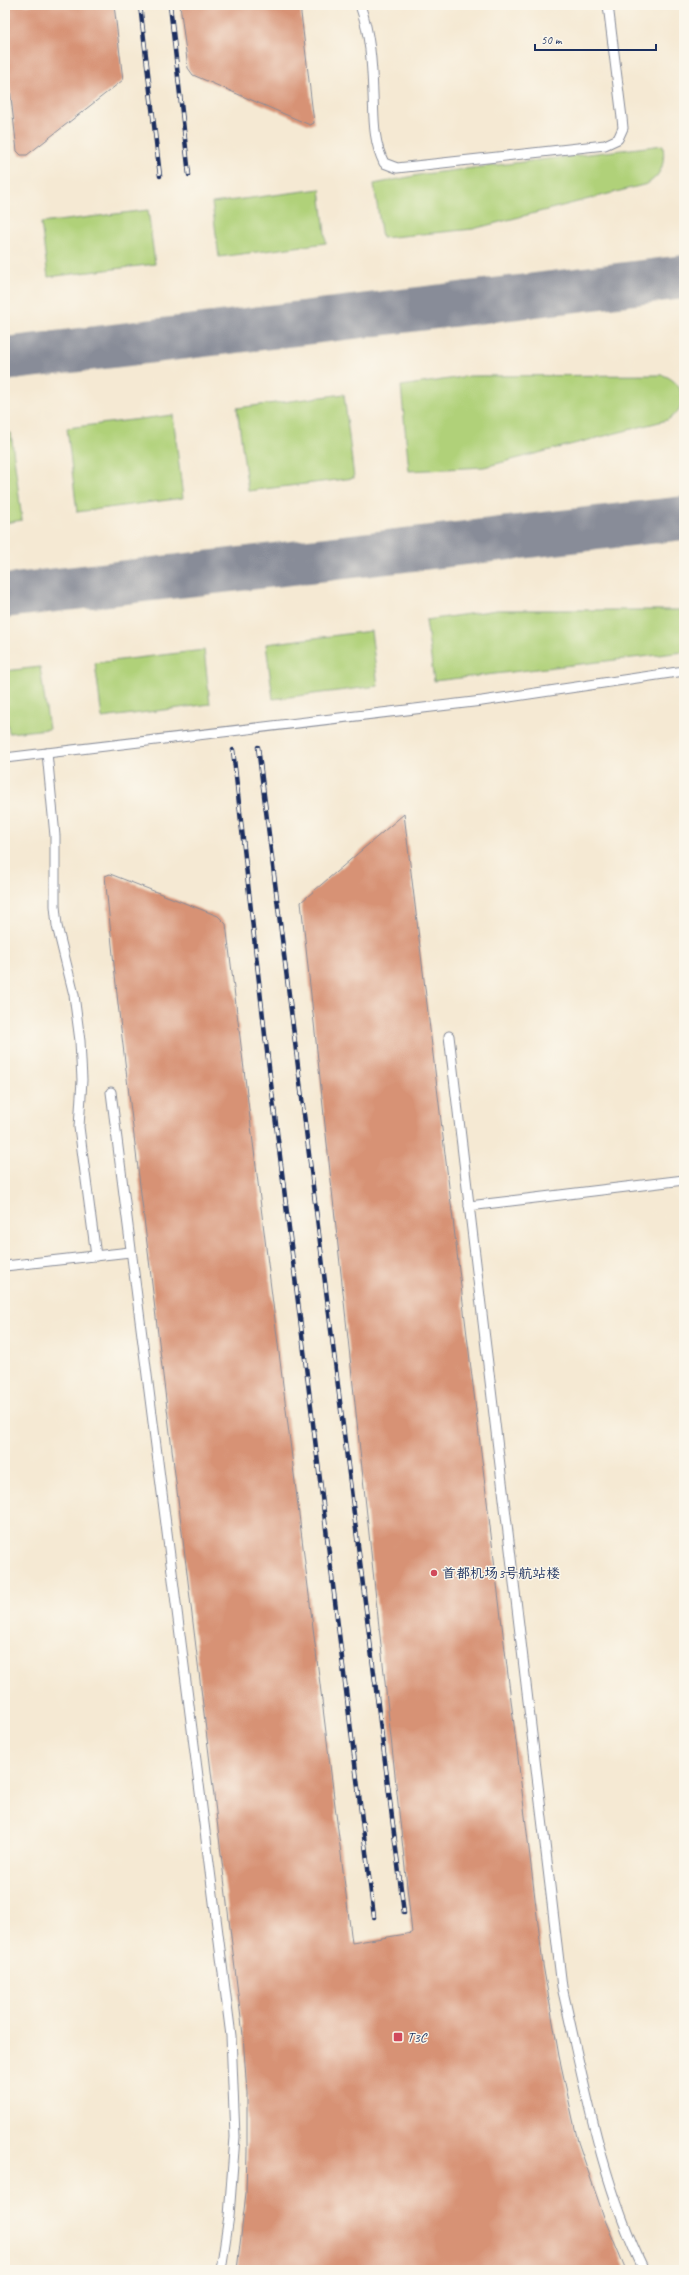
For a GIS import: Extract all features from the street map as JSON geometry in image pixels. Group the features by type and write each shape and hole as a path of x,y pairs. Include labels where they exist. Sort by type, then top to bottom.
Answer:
{"lane":[{"path":"360,5 370,40 373,113 377,149 384,163 397,168 605,145 618,139 623,128 608,5"},
{"path":"5,758 482,701 684,671"},
{"path":"47,753 55,836 56,919 74,995 80,1041 82,1080 79,1127 96,1256"},
{"path":"449,1036 562,1987 593,2122 628,2238 644,2270"},
{"path":"111,1092 130,1252 231,2036 235,2137 229,2216 221,2270"},
{"path":"469,1206 684,1180"},
{"path":"5,1266 130,1252"}],"green space":[{"path":"663,145 664,157 660,172 647,184 473,229 382,238 374,184 424,174"},
{"path":"320,189 326,243 219,257 212,203"},
{"path":"148,210 155,264 48,277 41,223"},
{"path":"663,375 671,379 676,384 682,396 679,409 667,420 484,467 409,471 401,386 470,376"},
{"path":"344,394 354,478 248,491 237,408"},
{"path":"173,415 183,498 77,512 67,428"},
{"path":"5,433 11,433 22,520 5,523"},
{"path":"497,610 684,610 684,652 434,681 426,620"},
{"path":"371,631 378,686 273,699 266,644"},
{"path":"204,650 210,704 102,718 95,663"},
{"path":"40,667 49,729 9,733 5,711 5,671"}],"building":[{"path":"5,5 114,5 123,80 27,155 21,155 17,151 5,44"},
{"path":"180,5 300,5 314,123 310,125 193,75 188,68"},
{"name":"首都机场3号航站楼","path":"404,814 543,1965 559,2056 578,2142 605,2220 626,2270 237,2270 246,2193 247,2093 243,2035 118,1004 105,876 110,874 218,916 226,924 352,1943 412,1933 301,902"}],"taxiway":[{"path":"5,359 684,277"},
{"path":"5,596 684,518"}],"railway":[{"path":"140,5 160,176"},
{"path":"170,5 189,175"},
{"path":"258,747 404,1913"},
{"path":"233,750 265,1035 374,1917"}],"place":[{"name":"首都机场3号航站楼","path":"434,1573"},
{"name":"T3C","path":"398,2037"}]}
